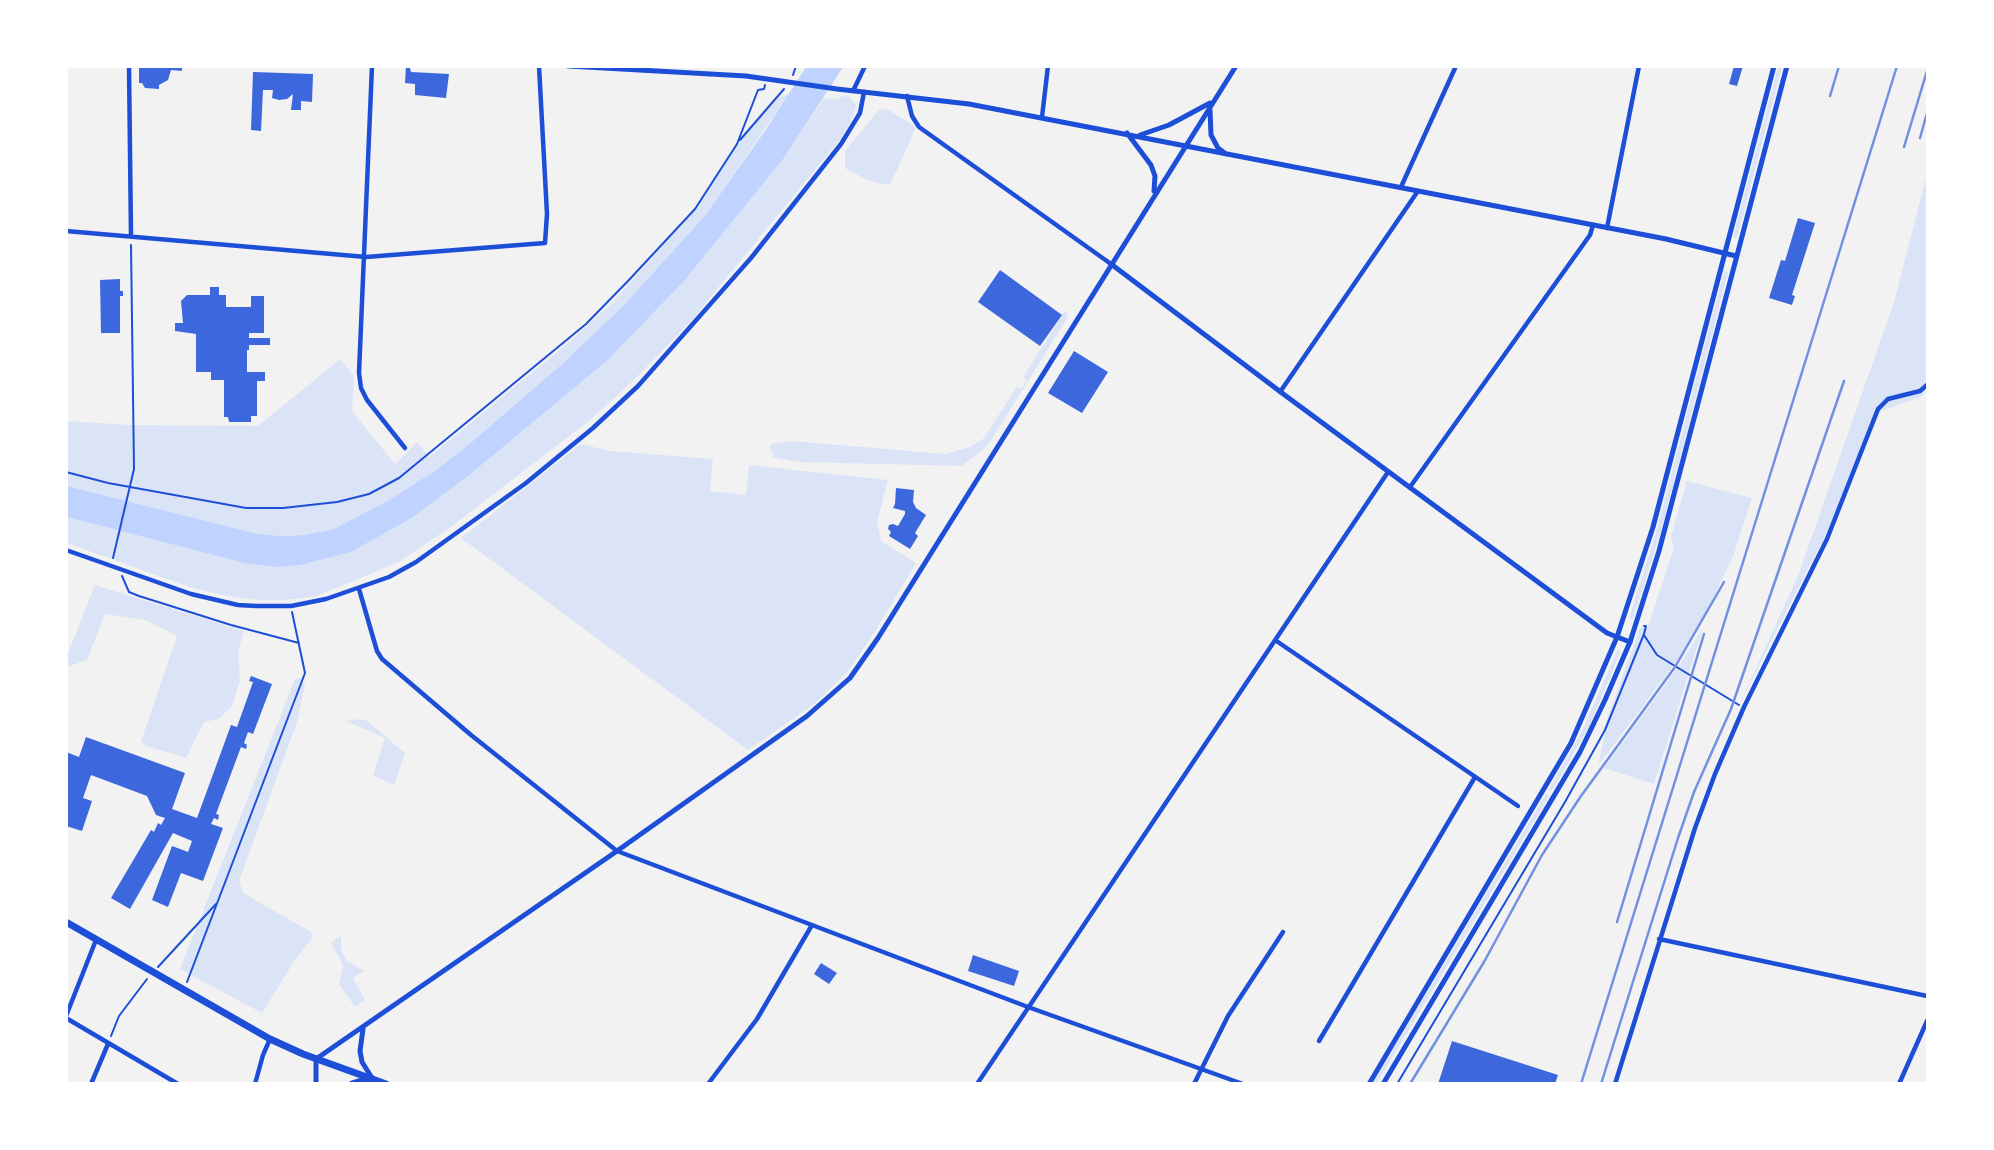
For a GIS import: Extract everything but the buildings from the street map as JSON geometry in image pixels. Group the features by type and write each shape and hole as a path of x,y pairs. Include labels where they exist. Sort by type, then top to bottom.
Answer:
{"highway":[{"path":"66,922 270,1039 316,1059 386,1083"},
{"path":"352,1083 372,1078"}],"main road":[{"path":"568,66 746,75 1042,117 1593,225 1736,256"},
{"path":"746,75 748,66"},
{"path":"316,1083 316,1059 617,852 807,716 850,678 878,638 1236,66"},
{"path":"1369,1083 1571,743 1617,637 1653,527 1773,66"},
{"path":"1383,1083 1580,752 1602,709 1630,642 1660,551 1787,66"},
{"path":"1138,136 1170,125 1215,99"},
{"path":"1211,106 1211,135 1218,148 1228,155"},
{"path":"1127,134 1151,165 1156,184 1153,197"},
{"path":"1111,264 1607,633 1630,642"},
{"path":"364,1027 359,1051 366,1071 372,1078"}],"street":[{"path":"129,66 131,236"},
{"path":"372,66 359,373 361,388 376,413 405,448"},
{"path":"66,231 366,257 545,243 547,214 539,66"},
{"path":"853,91 865,66"},
{"path":"1042,117 1048,66"},
{"path":"1401,187 1456,66"},
{"path":"1607,228 1639,66"},
{"path":"66,550 191,594 239,605 291,606 326,599 389,577 416,562 526,483 593,428 638,386 715,301 841,144 860,113 864,92"},
{"path":"907,96 912,116 919,127 1111,264"},
{"path":"1280,392 1418,191"},
{"path":"1410,487 1590,235 1593,225"},
{"path":"1615,1083 1714,774 1827,539 1878,409 1888,399 1920,391 1927,385"},
{"path":"976,1083 1388,472"},
{"path":"359,589 377,651 382,659 471,735 617,852 1028,1007 1243,1083"},
{"path":"1275,640 1518,806"},
{"path":"1319,1041 1475,777"},
{"path":"709,1083 757,1018 812,925"},
{"path":"1194,1083 1228,1016 1283,932"},
{"path":"96,939 66,1017 177,1083"},
{"path":"1659,939 1927,996"},
{"path":"66,996 73,999"},
{"path":"1899,1083 1927,1021"},
{"path":"256,1083 270,1039"},
{"path":"91,1083 108,1044"}],"path":[{"path":"737,144 758,90 764,89 767,79"},
{"path":"66,472 108,483 246,509 337,502 369,494 400,478 586,324 695,209 737,144 778,98"},
{"path":"115,553 134,469 131,236"},
{"path":"130,592 232,625 299,643"},
{"path":"184,989 305,673 291,606"},
{"path":"1397,1083 1605,730 1646,626"},
{"path":"1644,634 1657,655 1744,707"},
{"path":"108,1044 120,1016 153,972 216,904"}],"shaded area":[{"path":"1778,67 1782,67 1737,238 1733,237"},
{"path":"789,94 703,218 622,307 562,364 473,441 438,469 389,500 334,529 282,536 258,534 67,486 67,421 130,425 258,426 340,359 354,376 352,411 395,464 417,442 429,457 569,342 612,303 695,209 737,144 778,98"},
{"path":"842,96 850,97 856,105 842,137 690,322 635,379 589,421 452,526 399,562 317,596 257,600 189,587 67,543 67,517 244,563 277,567 351,552 410,519 467,477 608,360 684,281 784,158 824,98 837,99"},
{"path":"887,109 916,127 892,181 890,184 881,184 845,168 845,151 879,110"},
{"path":"1927,173 1927,389 1921,397 1881,411 1824,538 1740,703 1798,576 1895,299"},
{"path":"1724,271 1728,272 1662,528 1633,619 1629,618 1657,529"},
{"path":"1065,311 1068,317 988,445 962,466 798,462 772,457 774,454 769,448 772,444 791,441 945,454 970,447 983,439 1017,387 1021,389 1027,380 1023,377"},
{"path":"581,444 610,451 713,459 710,491 746,495 749,465 888,480 877,522 881,541 916,563 847,673 813,705 748,750 461,538"},
{"path":"1687,481 1752,498 1733,557 1702,621 1675,663 1598,766 1605,734 1603,731 1640,628 1648,627 1674,547 1671,537"},
{"path":"95,585 244,631 238,652 240,681 232,706 219,719 204,722 186,758 144,745 141,741 177,636 145,620 105,614 87,660 67,667 67,656"},
{"path":"1703,628 1654,784 1604,768 1676,670"},
{"path":"1618,649 1620,653 1590,725 1552,791 1549,789 1583,729"},
{"path":"301,678 305,685 297,722 239,881 243,893 311,932 313,937 295,960 262,1013 180,969 295,679"},
{"path":"345,721 367,721 405,753 394,785 373,775 385,738"},
{"path":"1546,794 1549,796 1377,1083 1373,1083"},
{"path":"341,935 341,950 346,960 364,971 353,978 365,1000 355,1007 339,984 343,965 331,943"}],"water":[{"path":"806,67 843,67 784,158 684,281 608,360 467,477 410,519 351,552 300,565 277,567 244,563 67,517 67,486 258,534 282,536 334,529 389,500 438,469 473,441 562,364 622,307 703,218 767,128"}],"railway":[{"path":"1830,96 1839,66"},
{"path":"1581,1084 1897,66"},
{"path":"1904,147 1927,71"},
{"path":"1920,138 1927,113"},
{"path":"1601,1084 1678,838 1694,792 1731,709 1844,381"},
{"path":"1410,1084 1484,962 1542,855 1581,796 1675,667 1724,582"},
{"path":"1617,922 1704,634"}]}
